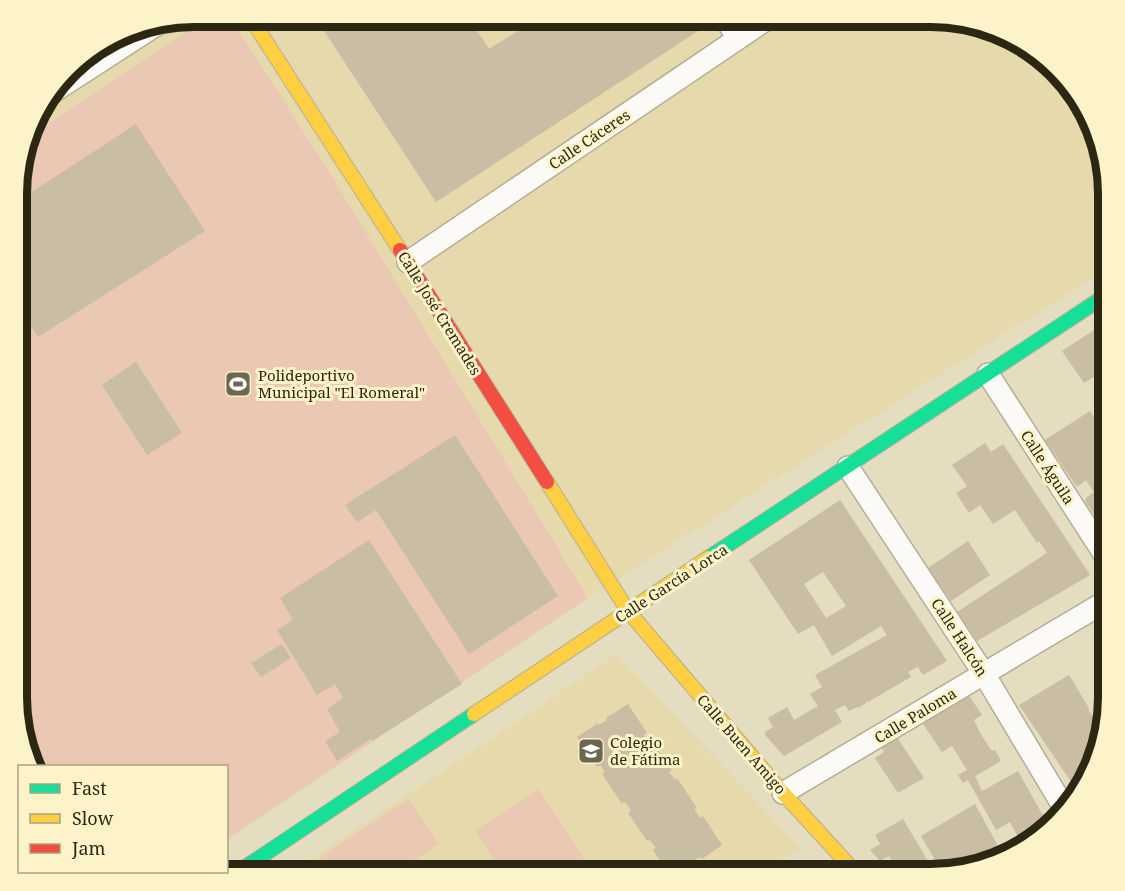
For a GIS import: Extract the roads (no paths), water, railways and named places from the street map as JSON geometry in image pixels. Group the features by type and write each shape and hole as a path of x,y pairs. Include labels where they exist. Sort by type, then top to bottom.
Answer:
{"street":[{"name":"Calle José Cremades","path":"257,27 628,611"},
{"path":"731,27 738,38"},
{"name":"Calle Cáceres","path":"408,262 755,27"},
{"path":"75,77 136,38"},
{"name":"Calle García Lorca","path":"250,864 1098,301"},
{"name":"Calle Águila","path":"988,374 1098,544"},
{"name":"Calle Halcón","path":"848,467 984,674 1060,802"},
{"name":"Calle Paloma","path":"783,793 1098,606"},
{"name":"Calle Buen Amigo","path":"628,611 783,793 848,864"}],"place":[{"name":"Polideportivo Municipal \"El Romeral\"","path":"238,384"},
{"name":"Colegio de Fátima","path":"591,751"}]}
